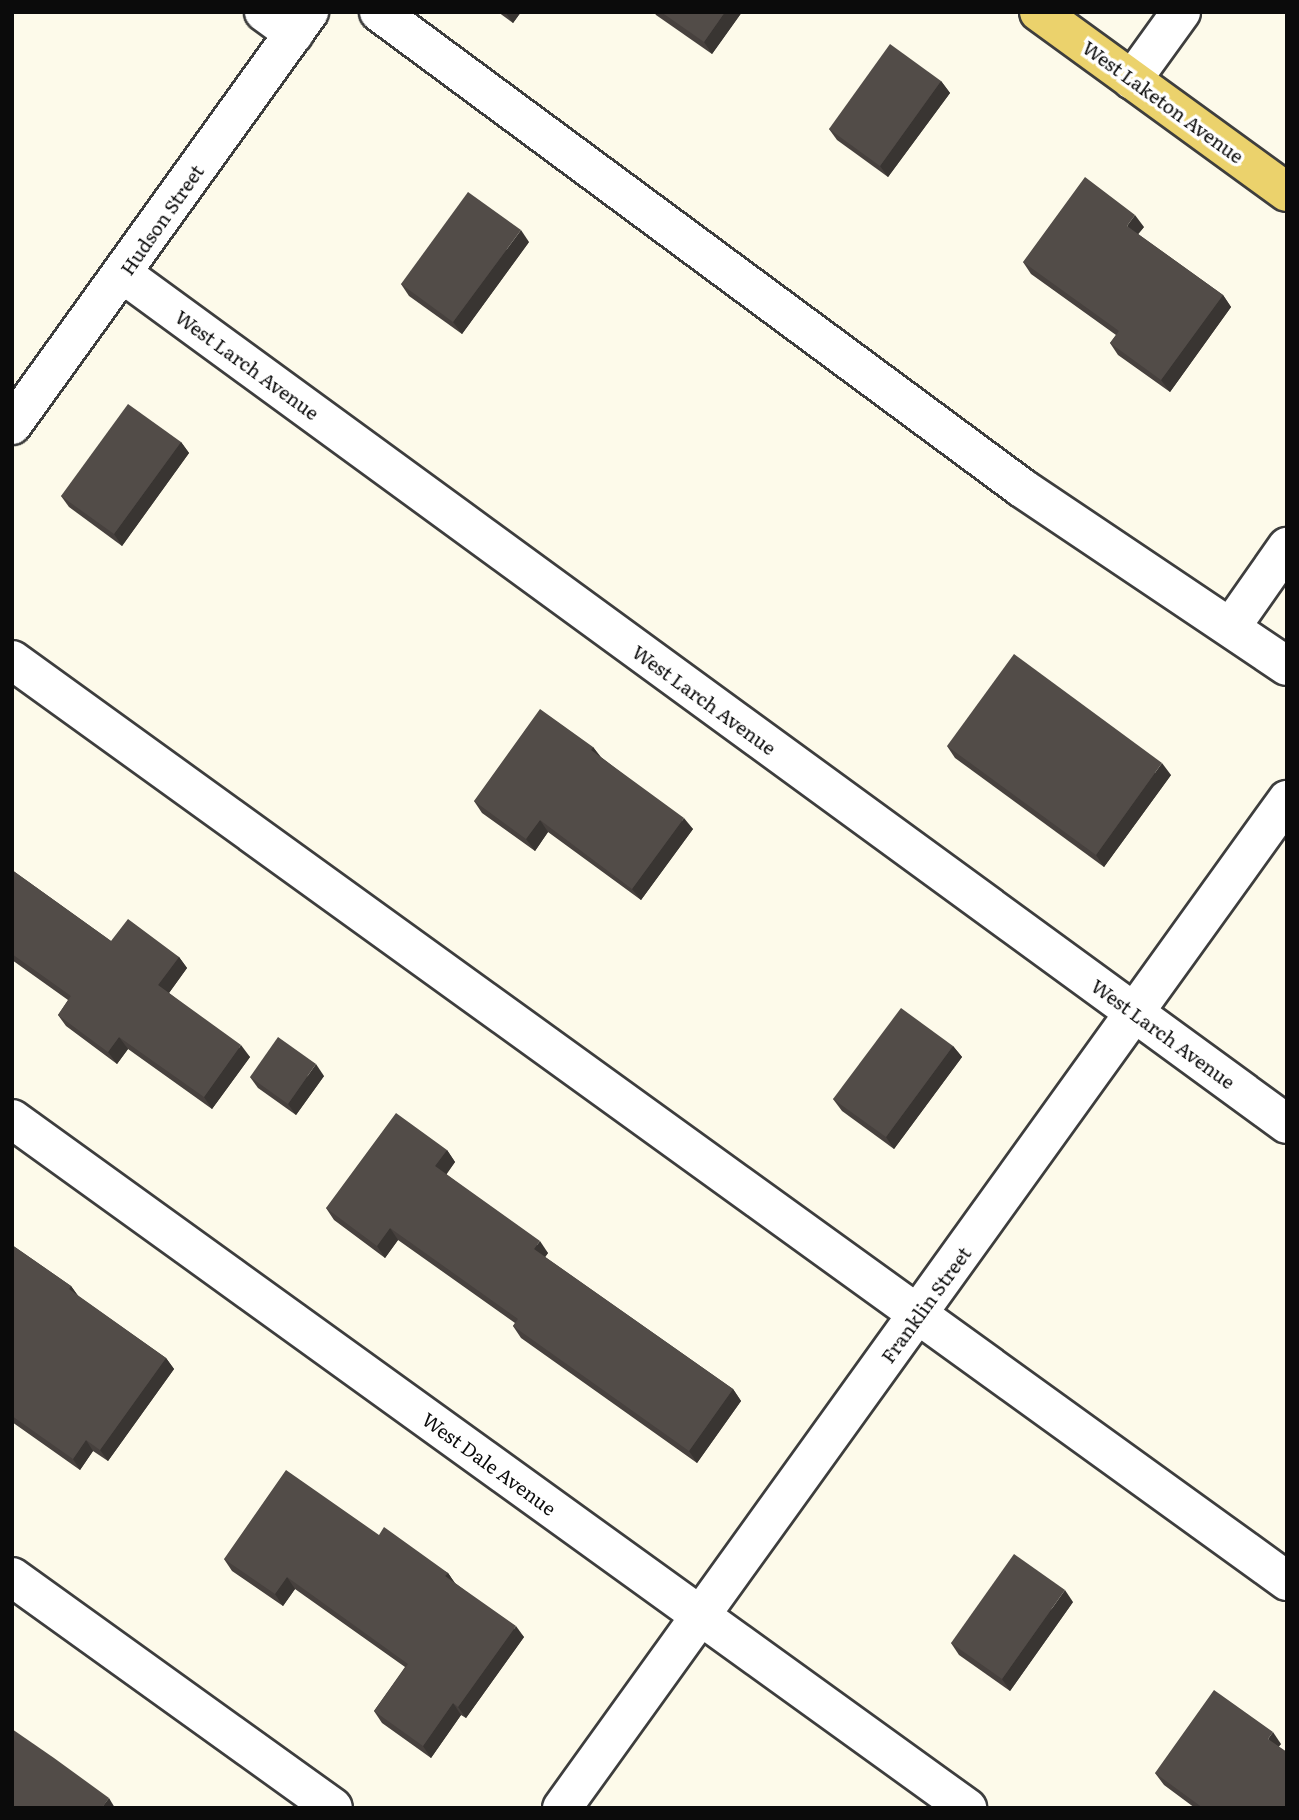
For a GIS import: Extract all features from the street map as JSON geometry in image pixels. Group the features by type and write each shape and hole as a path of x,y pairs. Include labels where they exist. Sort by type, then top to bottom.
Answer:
{"main road":[{"name":"West Laketon Avenue","path":"1039,12 1287,192"}],"street":[{"path":"379,12 1021,488 1287,666"},
{"path":"1132,80 1181,12"},
{"name":"Hudson Street","path":"12,425 123,274 289,19"},
{"name":"West Larch Avenue","path":"123,274 1287,1124"},
{"path":"1231,627 1287,547"},
{"path":"12,660 1287,1581"},
{"name":"Franklin Street","path":"562,1808 1287,800"},
{"name":"West Dale Avenue","path":"12,1119 967,1808"},
{"path":"12,1577 333,1808"}],"building":[{"path":"661,12 725,12 704,42"},
{"path":"890,44 941,81 880,166 829,129"},
{"path":"1085,177 1135,215 1127,226 1223,295 1161,380 1110,343 1119,331 1023,262"},
{"path":"468,192 521,230 453,322 401,284"},
{"path":"128,404 181,442 114,534 61,496"},
{"path":"1014,654 1162,763 1096,855 947,746"},
{"path":"540,709 684,818 632,889 540,820 526,839 474,801"},
{"path":"12,870 111,941 128,919 179,957 158,985 241,1045 204,1097 119,1037 108,1052 58,1015 71,996 12,954"},
{"path":"901,1008 953,1046 886,1137 833,1099"},
{"path":"278,1037 316,1064 288,1104 250,1077"},
{"path":"396,1113 447,1150 435,1166 540,1241 534,1249 733,1389 689,1451 513,1326 518,1319 390,1228 377,1246 326,1208"},
{"path":"12,1245 166,1358 100,1450 86,1440 73,1459 12,1416"},
{"path":"286,1470 379,1535 384,1527 448,1573 445,1576 516,1626 458,1707 453,1703 423,1746 374,1711 408,1664 287,1577 275,1594 224,1559"},
{"path":"1014,1554 1065,1590 1002,1679 951,1643"},
{"path":"1214,1690 1273,1732 1268,1739 1287,1752 1287,1808 1203,1808 1155,1773"},
{"path":"12,1729 109,1798 102,1808 12,1808"}]}
